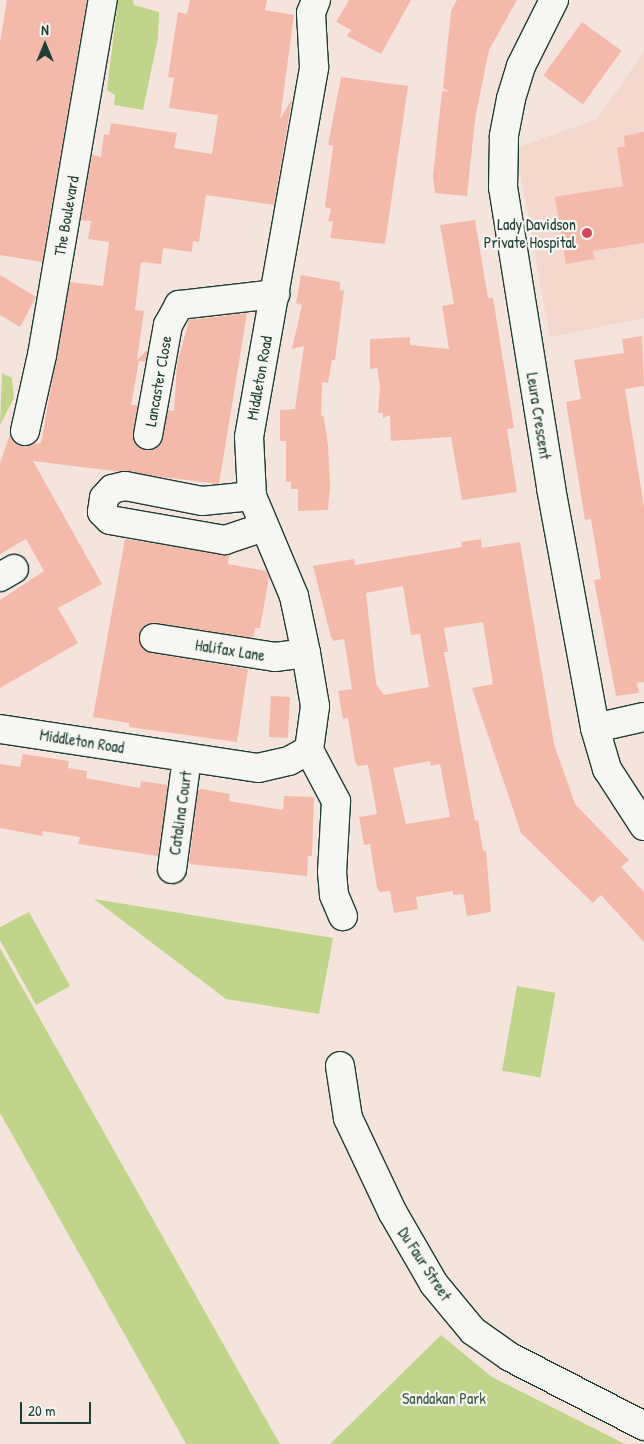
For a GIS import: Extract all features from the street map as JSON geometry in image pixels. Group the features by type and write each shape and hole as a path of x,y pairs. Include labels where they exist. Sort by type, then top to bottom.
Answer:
{"street":[{"name":"The Boulevard","path":"24,431 42,354 104,0"},
{"name":"Middleton Road","path":"0,729 258,768 289,762 309,750 315,706 306,653 294,596 277,547 264,528 252,496 249,437 314,67 311,13 316,0"},
{"name":"Leura Crescent","path":"554,0 521,66 511,99 504,136 503,187 551,488 595,728 607,769 644,826"},
{"name":"Lancaster Close","path":"148,435 168,325 180,305 275,294"},
{"path":"252,496 202,501 125,486 112,489 104,498 102,512 110,520 225,540 264,528"},
{"name":"Halifax Lane","path":"154,638 275,657 306,653"},
{"path":"595,728 644,717"},
{"path":"309,750 336,800 332,872 334,895 343,916"},
{"name":"Catalina Court","path":"172,869 187,758"},
{"name":"Du Faur Street","path":"340,1066 348,1118 393,1213 434,1284 473,1331 510,1357 644,1426"}],"shaded area":[{"name":"Lady Davidson Private Hospital","path":"644,52 644,318 550,337 516,148 597,119"}],"green space":[{"path":"118,0 133,0 134,5 159,12 158,38 143,110 114,105 115,95 107,90"},
{"path":"2,373 12,378 14,398 0,425"},
{"path":"94,899 333,938 319,1014 226,999"},
{"path":"29,912 70,986 36,1005 0,940 0,927"},
{"path":"0,948 280,1444 186,1444 0,1113"},
{"path":"517,986 555,993 540,1077 502,1071"},
{"name":"Sandakan Park","path":"441,1335 492,1377 625,1444 330,1444"}],"building":[{"path":"7,0 87,0 42,262 0,255 0,43"},
{"path":"190,0 267,0 265,10 294,15 280,119 292,99 274,205 206,195 199,242 193,241 192,252 163,248 161,264 141,262 135,310 144,311 137,360 148,349 145,362 139,361 131,405 138,405 133,433 138,447 146,450 160,445 168,410 174,411 177,364 189,320 247,313 219,484 33,461 102,584 58,608 78,643 0,688 0,600 44,571 26,539 0,554 0,463 10,434 21,446 41,443 70,282 103,286 109,242 88,239 91,221 81,220 92,155 101,157 104,134 109,135 111,123 177,133 174,148 212,154 218,115 169,108 174,78 168,77 178,12 187,14"},
{"path":"349,0 411,0 381,54 347,36 351,30 336,22"},
{"path":"457,0 517,0 489,50 475,119 467,196 435,193 433,176 442,91 450,92 443,88 451,11"},
{"path":"582,22 622,51 583,104 543,75"},
{"path":"341,77 408,86 385,244 330,238 333,222 328,221 331,209 325,207 333,146 328,145"},
{"path":"644,132 644,243 593,251 595,259 566,264 555,197 623,186 617,148 625,146 624,136"},
{"path":"475,220 488,298 493,298 514,428 507,429 517,492 462,500 451,437 391,441 390,415 383,418 383,413 378,413 380,387 377,368 370,369 370,339 410,337 410,345 449,349 442,306 454,304 440,225"},
{"path":"0,275 36,297 20,327 0,315"},
{"path":"301,275 340,282 340,291 344,290 335,360 332,360 328,383 322,382 321,415 324,417 328,446 330,486 328,510 298,511 298,489 291,489 291,482 286,482 286,441 280,441 280,410 295,409 304,346 292,349 302,305 296,303"},
{"path":"642,336 644,386 625,389 644,507 644,682 637,683 639,693 616,696 594,580 601,579 591,519 585,520 566,402 581,399 574,360 624,353 622,339"},
{"path":"125,539 229,555 228,564 266,571 269,577 260,628 255,628 253,638 156,623 148,624 139,635 140,644 151,653 248,669 237,742 129,727 129,723 93,717"},
{"path":"481,539 482,548 520,542 554,744 575,804 629,860 621,867 644,892 644,942 601,895 593,903 521,833 472,688 493,684 483,622 444,628 448,652 444,652 475,821 478,820 483,851 486,850 491,912 467,916 463,894 453,895 453,891 416,897 418,909 394,913 390,891 380,892 377,888 370,844 364,845 359,817 377,814 368,765 358,766 355,762 348,718 343,719 338,691 352,689 344,639 334,641 331,637 313,566 354,559 355,565 462,547 461,542","holes":["403,586 411,635 420,634 429,687 384,695 376,684 366,593","430,761 431,766 440,764 450,817 406,824 393,768"]},
{"path":"271,696 290,697 288,738 269,737"},
{"path":"23,754 69,761 68,768 87,771 86,778 140,788 141,781 168,785 158,856 78,844 80,837 43,831 42,836 0,828 0,764 20,767"},
{"path":"198,790 230,794 229,801 283,810 284,796 314,797 312,856 308,856 307,876 189,864"}],"place":[{"name":"Lady Davidson Private Hospital","path":"587,233"}]}
